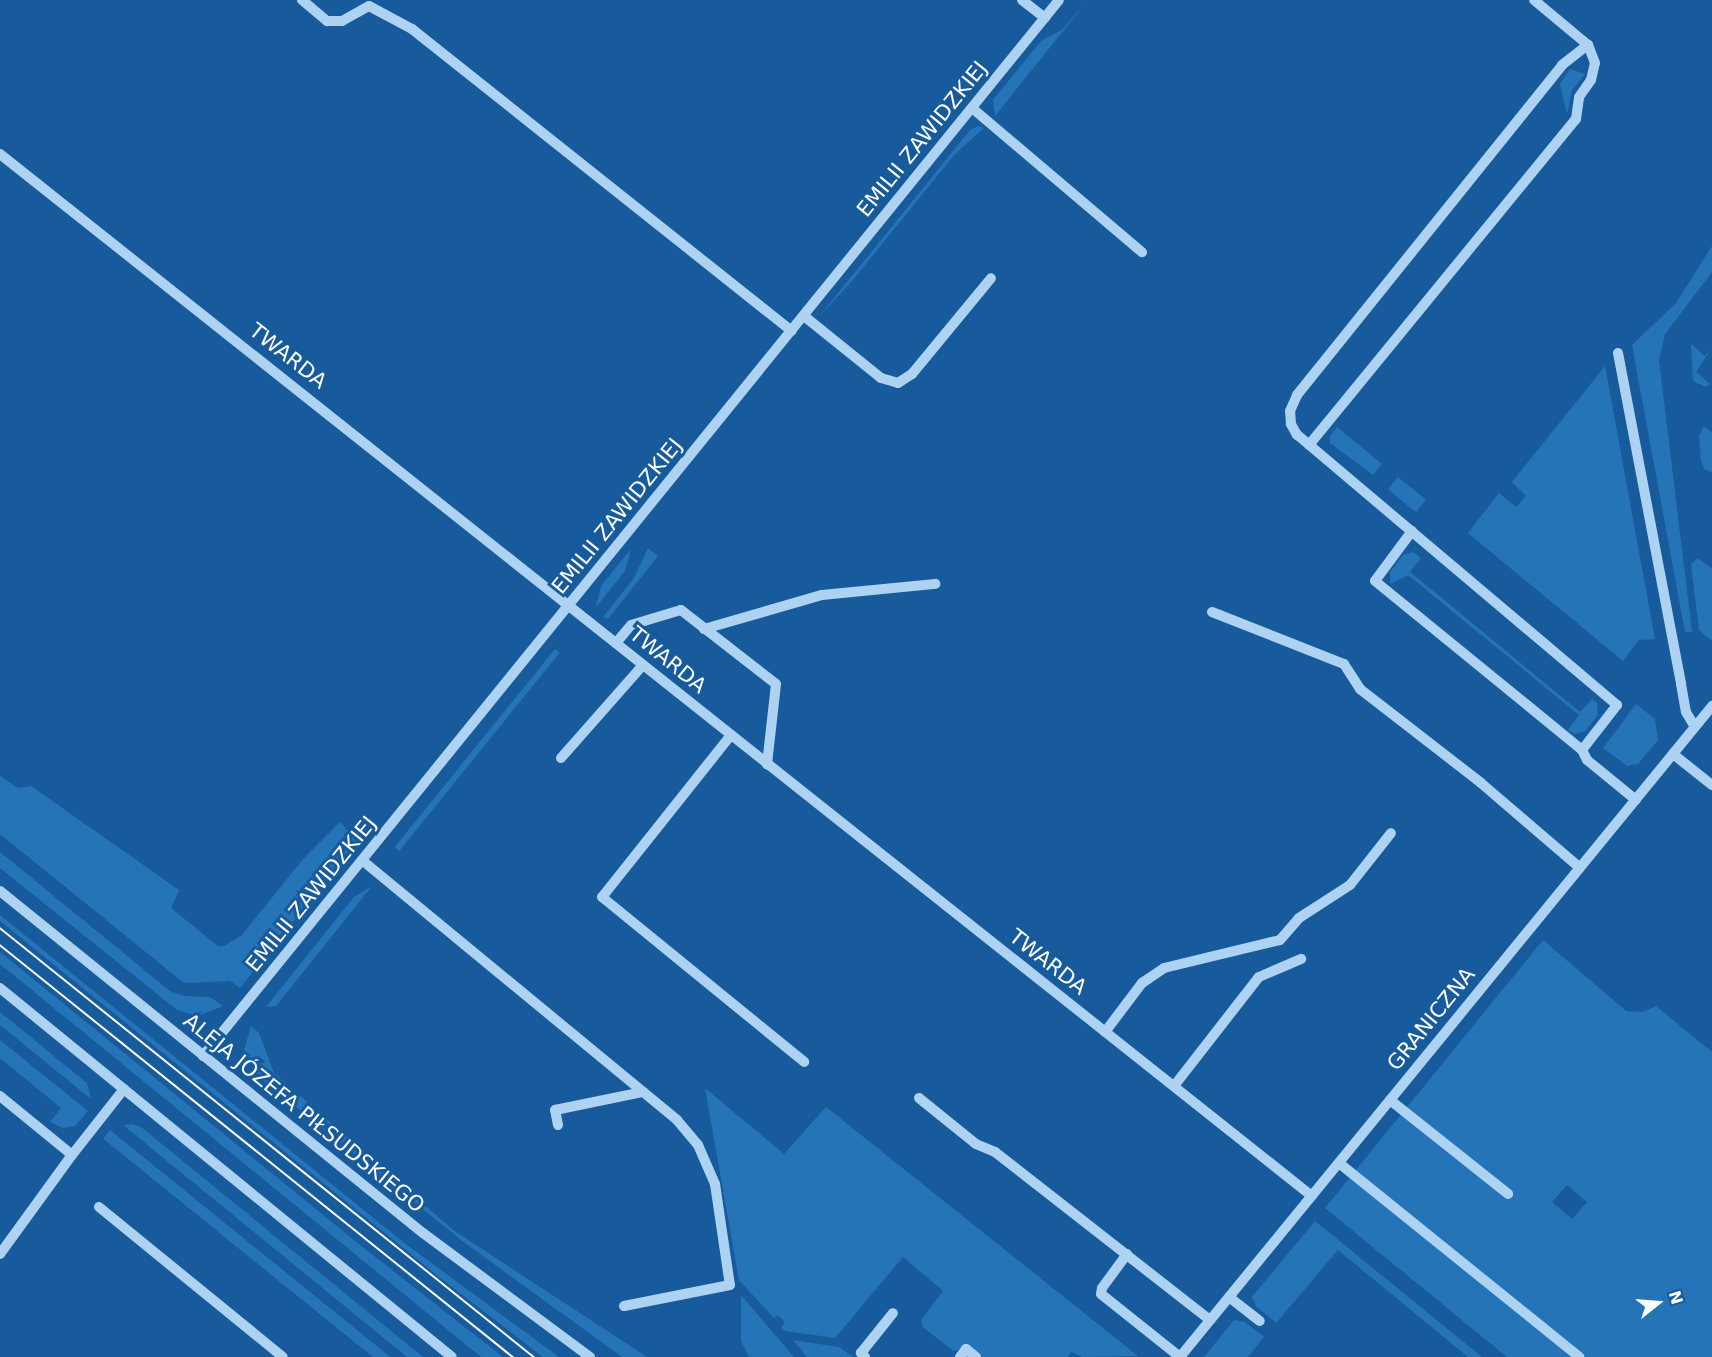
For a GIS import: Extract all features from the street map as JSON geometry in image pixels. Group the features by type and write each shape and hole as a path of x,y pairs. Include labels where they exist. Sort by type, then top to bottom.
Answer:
{"street":[{"path":"302,0 327,21 342,21 369,6 412,29 792,331"},
{"path":"1022,0 1045,18"},
{"name":"EMILII ZAWIDZKIEJ","path":"203,1056 1059,0"},
{"path":"1309,445 1571,129 1579,97 1591,81 1594,63 1588,45 1534,0"},
{"path":"1582,750 1617,705 1309,445 1290,424 1290,411 1297,394 1562,65 1588,45"},
{"path":"972,108 1142,252"},
{"name":"TWARDA","path":"0,154 1312,1196"},
{"path":"804,316 881,378 898,383 912,374 991,278"},
{"path":"1618,353 1680,684 1686,712 1695,727"},
{"path":"1413,531 1375,581 1582,750 1587,760 1636,800"},
{"path":"704,629 822,595 935,584"},
{"path":"616,643 631,625 681,610 776,684 768,764"},
{"path":"1212,612 1344,664 1360,689 1481,783 1580,868"},
{"path":"561,758 643,665"},
{"name":"GRANICZNA","path":"1180,1357 1712,706"},
{"path":"731,735 602,897 804,1062"},
{"path":"1673,754 1712,785"},
{"path":"1105,1032 1142,983 1164,968 1280,940 1299,918 1350,885 1391,833"},
{"path":"363,861 677,1120 706,1158 732,1279 725,1288 624,1306"},
{"name":"ALEJA JÓZEFA PIŁSUDSKIEGO","path":"0,891 423,1233 590,1357"},
{"path":"1174,1086 1259,977 1301,959"},
{"path":"0,988 449,1356"},
{"path":"0,1254 72,1155 124,1089"},
{"path":"558,1125 555,1110 643,1092"},
{"path":"0,1096 72,1155"},
{"path":"919,1098 1127,1254 1210,1320"},
{"path":"1390,1100 1508,1194"},
{"path":"1338,1163 1579,1357"},
{"path":"99,1207 283,1357"},
{"path":"1127,1254 1102,1288 1101,1294 1180,1357"},
{"path":"1229,1297 1260,1321"},
{"path":"865,1357 861,1353 893,1313"},
{"path":"960,1357 966,1349 976,1357"}],"shaded area":[{"path":"1088,0 995,116 993,100 1041,41 1062,30"},
{"path":"1570,69 1585,74 1572,90 1567,114 1560,84"},
{"path":"978,126 984,128 955,154 851,282 818,318 970,130"},
{"path":"1712,246 1712,272 1665,334 1659,360 1692,632 1685,632 1632,345 1676,303"},
{"path":"1691,344 1705,356 1712,348 1696,372 1710,384 1706,387 1693,381"},
{"path":"1605,366 1655,639 1639,640 1623,661 1468,533 1499,493 1516,507 1526,496 1512,482"},
{"path":"754,397 631,549 625,571 596,607 601,586"},
{"path":"1704,426 1712,433 1712,472 1705,470 1701,461 1699,435"},
{"path":"1337,427 1382,464 1373,475 1330,443 1330,436"},
{"path":"1398,477 1426,500 1416,512 1388,489"},
{"path":"648,548 658,556 608,619 603,617 634,578"},
{"path":"1413,552 1421,558 1410,572 1580,712 1592,699 1597,703 1598,715 1585,731 1575,734 1568,730 1579,715 1408,575 1390,584 1390,572 1403,555"},
{"path":"1698,558 1712,569 1712,641 1699,630 1691,564"},
{"path":"555,649 560,653 399,851 395,847"},
{"path":"1636,704 1655,719 1658,740 1638,764 1627,766 1603,748"},
{"path":"0,776 18,788 31,786 179,890 171,908 218,946 224,946 242,935 304,858 340,822 357,841 240,988 230,981 184,983 0,834"},
{"path":"0,852 170,991 184,996 210,997 223,1006 198,1016 177,1010 0,868"},
{"path":"372,886 276,1006 266,1007 354,897"},
{"path":"0,915 403,1242 559,1357 543,1357 439,1277 0,921"},
{"path":"1543,940 1626,1011 1642,1012 1656,1006 1712,1052 1712,1357 1507,1357 1325,1208","holes":["1567,1185 1587,1202 1572,1219 1552,1202"]},
{"path":"0,952 360,1245 503,1357 481,1357 0,964"},
{"path":"0,1012 87,1083 91,1099 0,1025"},
{"path":"251,1026 259,1033 274,1073 453,1230 647,1357 622,1357 465,1243 255,1074 244,1050"},
{"path":"0,1040 88,1111 75,1126 63,1128 50,1122 61,1108 0,1058"},
{"path":"705,1088 784,1154 826,1107 1138,1356 1082,1357 1071,1352 1068,1357 982,1357 968,1347 953,1351 923,1327 921,1320 943,1291 903,1257 835,1338 785,1331 781,1327 785,1323 778,1315 774,1318 739,1280"},
{"path":"132,1124 141,1127 423,1357 407,1357 123,1125"},
{"path":"110,1130 390,1357 373,1357 103,1139"},
{"path":"1315,1221 1482,1357 1468,1357 1338,1250 1276,1323 1257,1307 1252,1297"},
{"path":"741,1295 794,1357 749,1357 741,1341"},
{"path":"1234,1320 1245,1322 1264,1337 1248,1357 1204,1357"},
{"path":"793,1340 839,1347 853,1357 807,1357"}],"tram line":[{"path":"0,928 534,1357"},
{"path":"0,945 513,1357"}]}
